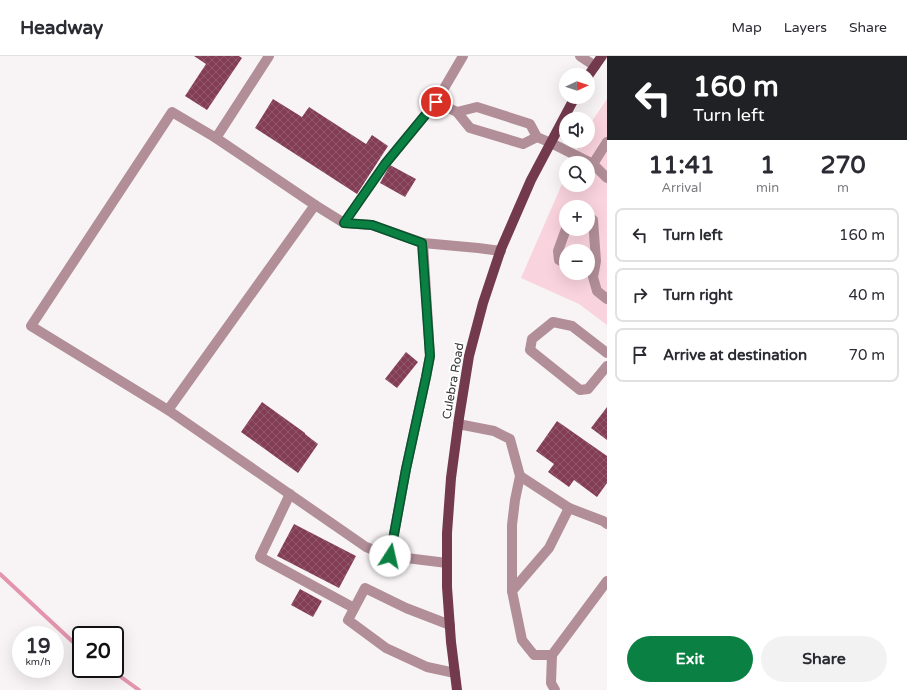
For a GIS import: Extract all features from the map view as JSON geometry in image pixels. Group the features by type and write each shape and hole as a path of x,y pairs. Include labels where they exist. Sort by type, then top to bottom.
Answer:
{"main road":[{"path":"595,66 602,56"},
{"name":"Culebra Road","path":"458,690 447,587 447,533 451,478 469,356 483,303 501,251 531,180 571,104"}],"lane":[{"path":"216,138 269,56"},
{"path":"344,223 385,164 436,102 463,56"},
{"path":"580,56 595,66"},
{"path":"436,102 457,112 470,128 523,144 538,138"},
{"path":"457,112 477,107 530,124 538,138 576,156"},
{"path":"447,563 390,556 366,547 168,410 31,326 172,112 216,138 344,223 372,225 422,243 501,251"},
{"path":"595,160 607,142"},
{"path":"595,167 607,178"},
{"path":"168,410 315,205"},
{"path":"390,556 406,469 430,356 422,243"},
{"path":"595,247 595,263"},
{"path":"559,248 559,260"},
{"path":"592,280 597,291 607,299"},
{"path":"607,353 572,326 553,322 532,339 530,350 580,390 588,389 607,366"},
{"path":"458,424 494,431 510,439 520,476 512,525 512,591 522,640 534,655 552,655"},
{"path":"520,476 569,508 603,521 607,524"},
{"path":"290,494 260,557 354,608"},
{"path":"512,591 549,548 569,508"},
{"path":"555,690 551,683 552,655 607,581"},
{"path":"450,625 404,607 365,588 348,620 386,648 427,667 455,673"}],"shaded area":[{"path":"607,99 607,325 579,304 521,278 559,191 595,192 595,156 574,156 578,148 595,148 595,117"}],"building":[{"path":"194,56 239,56 242,58 207,110 185,96 206,64"},
{"path":"273,99 302,117 309,107 366,144 372,135 388,146 357,194 255,128"},
{"path":"390,165 416,179 405,197 380,183"},
{"path":"406,352 418,362 397,388 385,379"},
{"path":"262,402 318,444 298,473 241,432"},
{"path":"607,407 607,440 591,428"},
{"path":"557,421 607,456 607,483 597,497 574,480 569,487 548,472 554,464 536,451"},
{"path":"294,524 356,556 339,588 277,556"},
{"path":"300,589 322,601 313,617 291,605"}],"waterway":[{"path":"0,574 72,641"},
{"path":"122,678 139,690"}],"route":[{"path":"390,556 406,469 430,356 422,243 372,225 344,223 385,164 436,102"}]}
